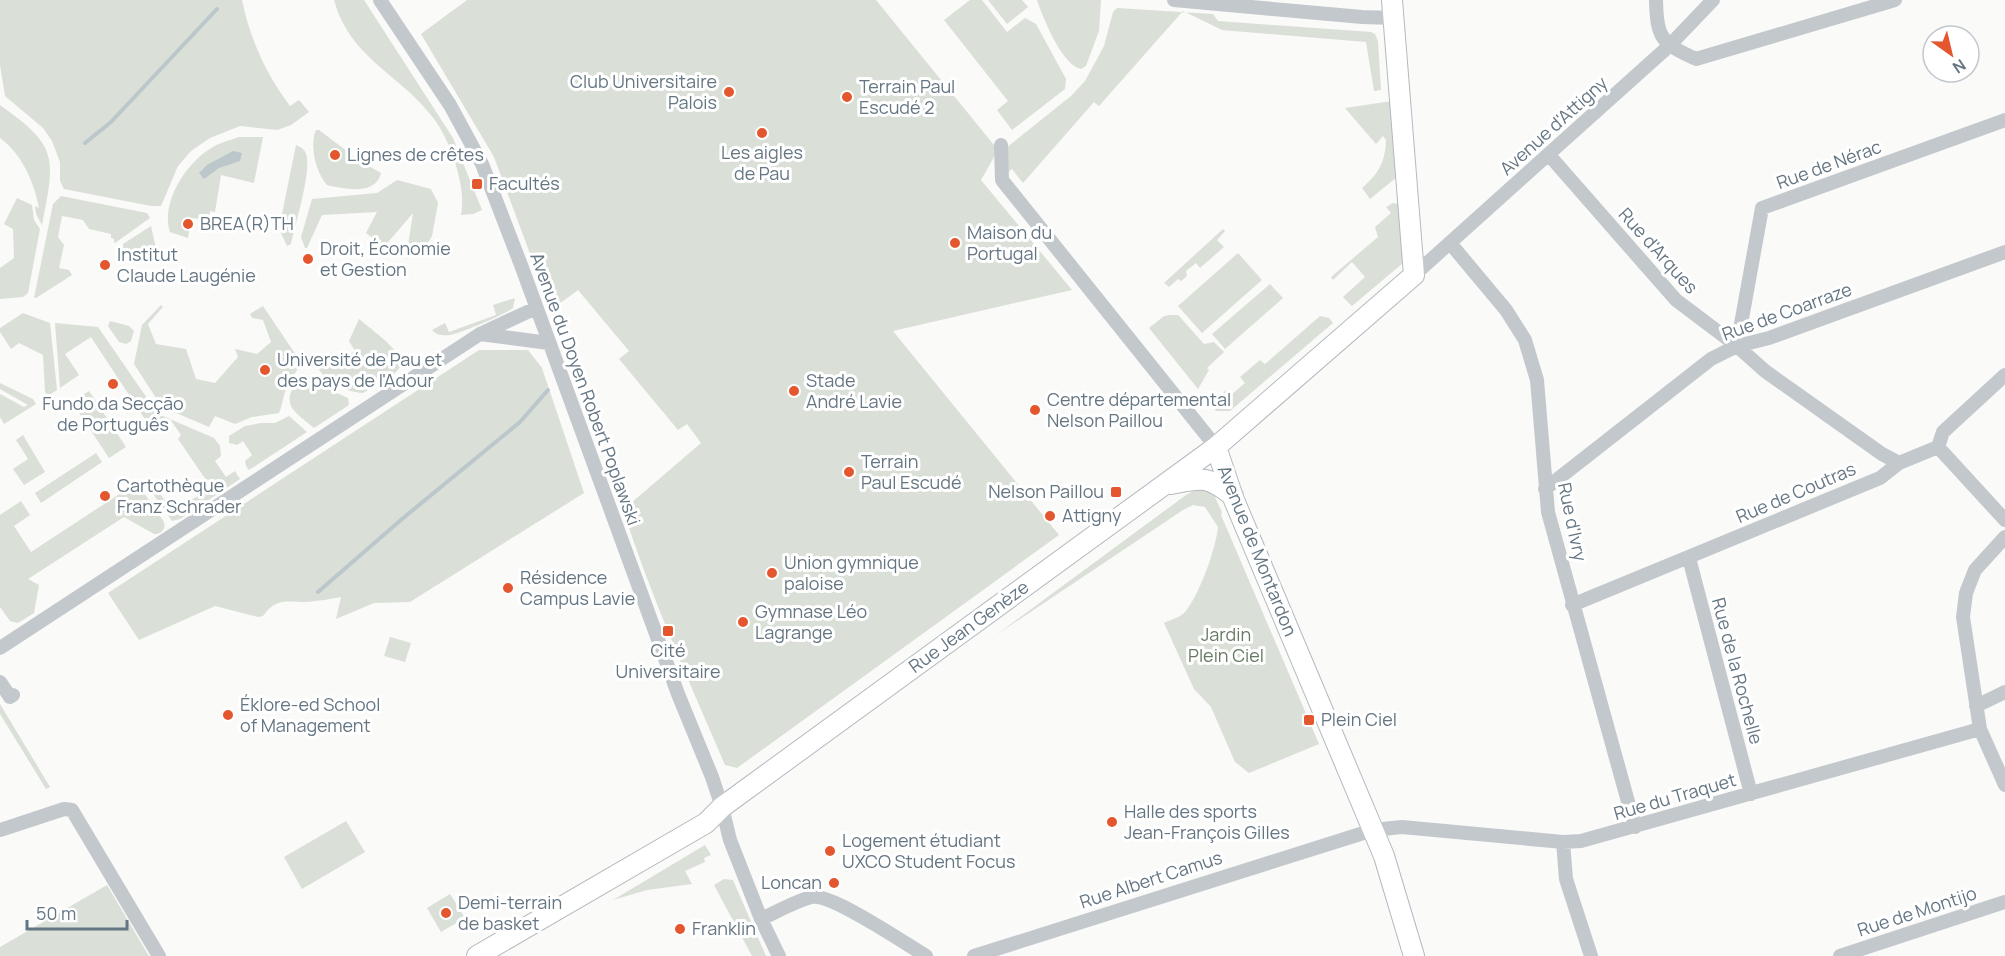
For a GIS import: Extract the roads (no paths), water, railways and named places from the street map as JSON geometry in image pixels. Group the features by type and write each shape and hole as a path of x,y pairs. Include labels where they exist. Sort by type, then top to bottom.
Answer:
{"street":[{"name":"Avenue du Doyen Robert Poplawski","path":"380,0 445,97 482,164 722,807 730,840 761,919 779,956"},
{"path":"1174,0 1362,17 1393,9 1414,275"},
{"path":"1656,0 1657,26 1669,46 1696,59 1895,0"},
{"name":"Avenue d'Attigny","path":"1414,275 1669,46 1713,0"},
{"name":"Rue de Nérac","path":"1737,346 1762,208 2005,120"},
{"path":"1001,145 1002,180 1216,447"},
{"name":"Rue d'Arques","path":"1549,155 1676,300 1737,346 1765,371 1882,454 1899,463"},
{"name":"Rue d'Ivry","path":"1450,243 1506,309 1525,340 1537,380 1548,512 1635,827"},
{"name":"Rue de Coarraze","path":"1545,489 1711,359 1737,346 1769,338 2005,252"},
{"name":"Avenue de Montardon","path":"1414,275 1216,447 1233,496 1385,859 1414,956"},
{"path":"0,648 480,334 537,308"},
{"path":"480,334 549,343"},
{"path":"2005,375 1943,432 1938,447 2005,520"},
{"name":"Rue Jean Genèze","path":"477,956 706,824 722,807 1216,447"},
{"name":"Rue de Coutras","path":"1572,605 1880,478 1899,463 1938,447"},
{"path":"1165,485 1201,478 1216,483 1233,496"},
{"path":"2005,537 1975,570 1966,593 1963,617 1980,729 2005,785"},
{"name":"Rue de la Rochelle","path":"1689,558 1751,794"},
{"path":"0,682 10,697 14,695"},
{"path":"1976,706 2005,692"},
{"name":"Rue du Traquet","path":"1373,830 1402,827 1563,842 1581,841 1980,729"},
{"path":"0,830 64,809 72,810 159,956"},
{"name":"Rue Albert Camus","path":"974,956 1373,830"},
{"path":"1563,842 1566,879 1591,956"},
{"path":"761,919 814,897 825,898 850,910 926,956"},
{"name":"Rue de Montijo","path":"1840,956 2005,902"}],"waterway":[{"path":"85,143 111,122 217,9"},
{"path":"318,592 520,422 548,390"}],"place":[{"name":"Club Universitaire Palois","path":"729,92"},
{"name":"Terrain Paul Escudé 2","path":"847,97"},
{"name":"Les aigles de Pau","path":"762,133"},
{"name":"Lignes de crêtes","path":"335,155"},
{"name":"Facultés","path":"477,184"},
{"name":"BREA(R)TH","path":"188,224"},
{"name":"Maison du Portugal","path":"955,243"},
{"name":"Droit, Économie et Gestion","path":"308,259"},
{"name":"Institut Claude Laugénie","path":"105,265"},
{"name":"Université de Pau et des pays de l'Adour","path":"265,370"},
{"name":"Fundo da Secção de Português","path":"113,384"},
{"name":"Stade André Lavie","path":"794,391"},
{"name":"Centre départemental Nelson Paillou","path":"1035,410"},
{"name":"Terrain Paul Escudé","path":"849,472"},
{"name":"Nelson Paillou","path":"1116,492"},
{"name":"Cartothèque Franz Schrader","path":"105,496"},
{"name":"Attigny","path":"1050,516"},
{"name":"Union gymnique paloise","path":"772,573"},
{"name":"Résidence Campus Lavie","path":"508,588"},
{"name":"Gymnase Léo Lagrange","path":"743,622"},
{"name":"Cité Universitaire","path":"668,631"},
{"name":"Éklore-ed School of Management","path":"228,715"},
{"name":"Plein Ciel","path":"1309,720"},
{"name":"Halle des sports Jean-François Gilles","path":"1112,822"},
{"name":"Logement étudiant UXCO Student Focus","path":"830,851"},
{"name":"Loncan","path":"834,883"},
{"name":"Demi-terrain de basket","path":"446,913"},
{"name":"Franklin","path":"680,929"}],"park label":[{"name":"Jardin Plein Ciel","path":"1226,645"}]}
